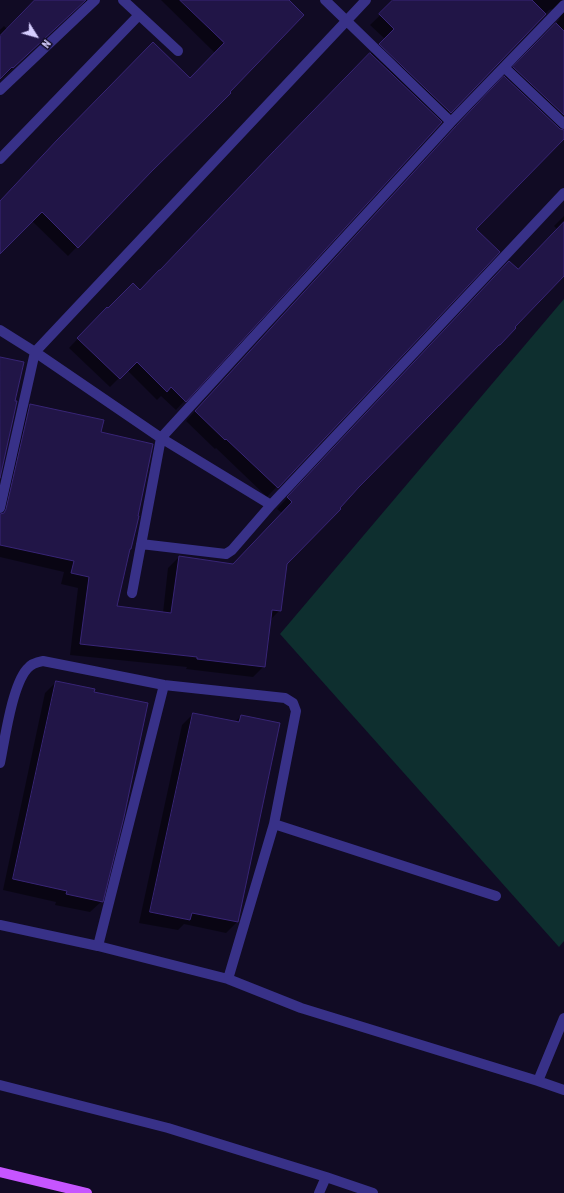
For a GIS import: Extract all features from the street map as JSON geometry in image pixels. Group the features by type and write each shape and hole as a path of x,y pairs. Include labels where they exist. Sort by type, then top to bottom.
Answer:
{"main road":[{"path":"0,1172 87,1193"}],"street":[{"path":"0,90 96,0"},
{"path":"123,0 178,51"},
{"path":"324,0 451,122"},
{"path":"0,508 35,352 366,0"},
{"path":"132,593 161,438 451,122 564,5"},
{"path":"0,159 4,148 139,15"},
{"path":"504,67 564,124"},
{"path":"141,544 226,554 232,550 271,505 564,193"},
{"path":"0,330 35,352 161,438 271,505"},
{"path":"0,763 16,688 27,668 35,663 43,661 164,685 284,698 293,703 296,711 274,824 228,979"},
{"path":"98,946 164,685"},
{"path":"274,824 496,896"},
{"path":"0,925 98,946 228,979 301,1008 564,1090"},
{"path":"538,1081 564,1018"},
{"path":"0,1085 168,1128 373,1193"},
{"path":"319,1193 326,1177"}],"green space":[{"path":"564,299 564,941 559,947 280,634"}],"building":[{"path":"35,0 86,0 0,79 0,36"},
{"path":"180,0 289,0 304,15 230,92 231,93 152,171 78,248 42,212 0,254 0,201 153,42 190,78 224,43"},
{"path":"393,0 532,0 546,14 451,113 379,44 394,29 379,14"},
{"path":"556,23 564,31 564,115 513,67"},
{"path":"370,53 442,122 186,402 171,387 167,392 137,362 120,379 77,338 133,283 140,290"},
{"path":"504,76 560,129 564,130 564,139 476,229 500,252 278,488 195,411 456,126"},
{"path":"564,222 564,276 515,327 516,328 500,345 359,487 340,508 341,509 287,564 281,611 272,610 265,667 197,659 197,657 80,644 89,577 71,573 74,561 0,545 0,514 4,513 6,509 30,404 104,420 101,432 153,444 139,516 117,606 171,613 179,556 233,564 292,502 287,497 509,261 518,269"},
{"path":"0,357 24,362 0,478"},
{"path":"56,681 95,689 94,692 148,703 124,817 103,902 66,894 67,891 13,879"},
{"path":"193,713 239,722 241,715 280,723 238,922 192,913 190,920 150,912"}]}
